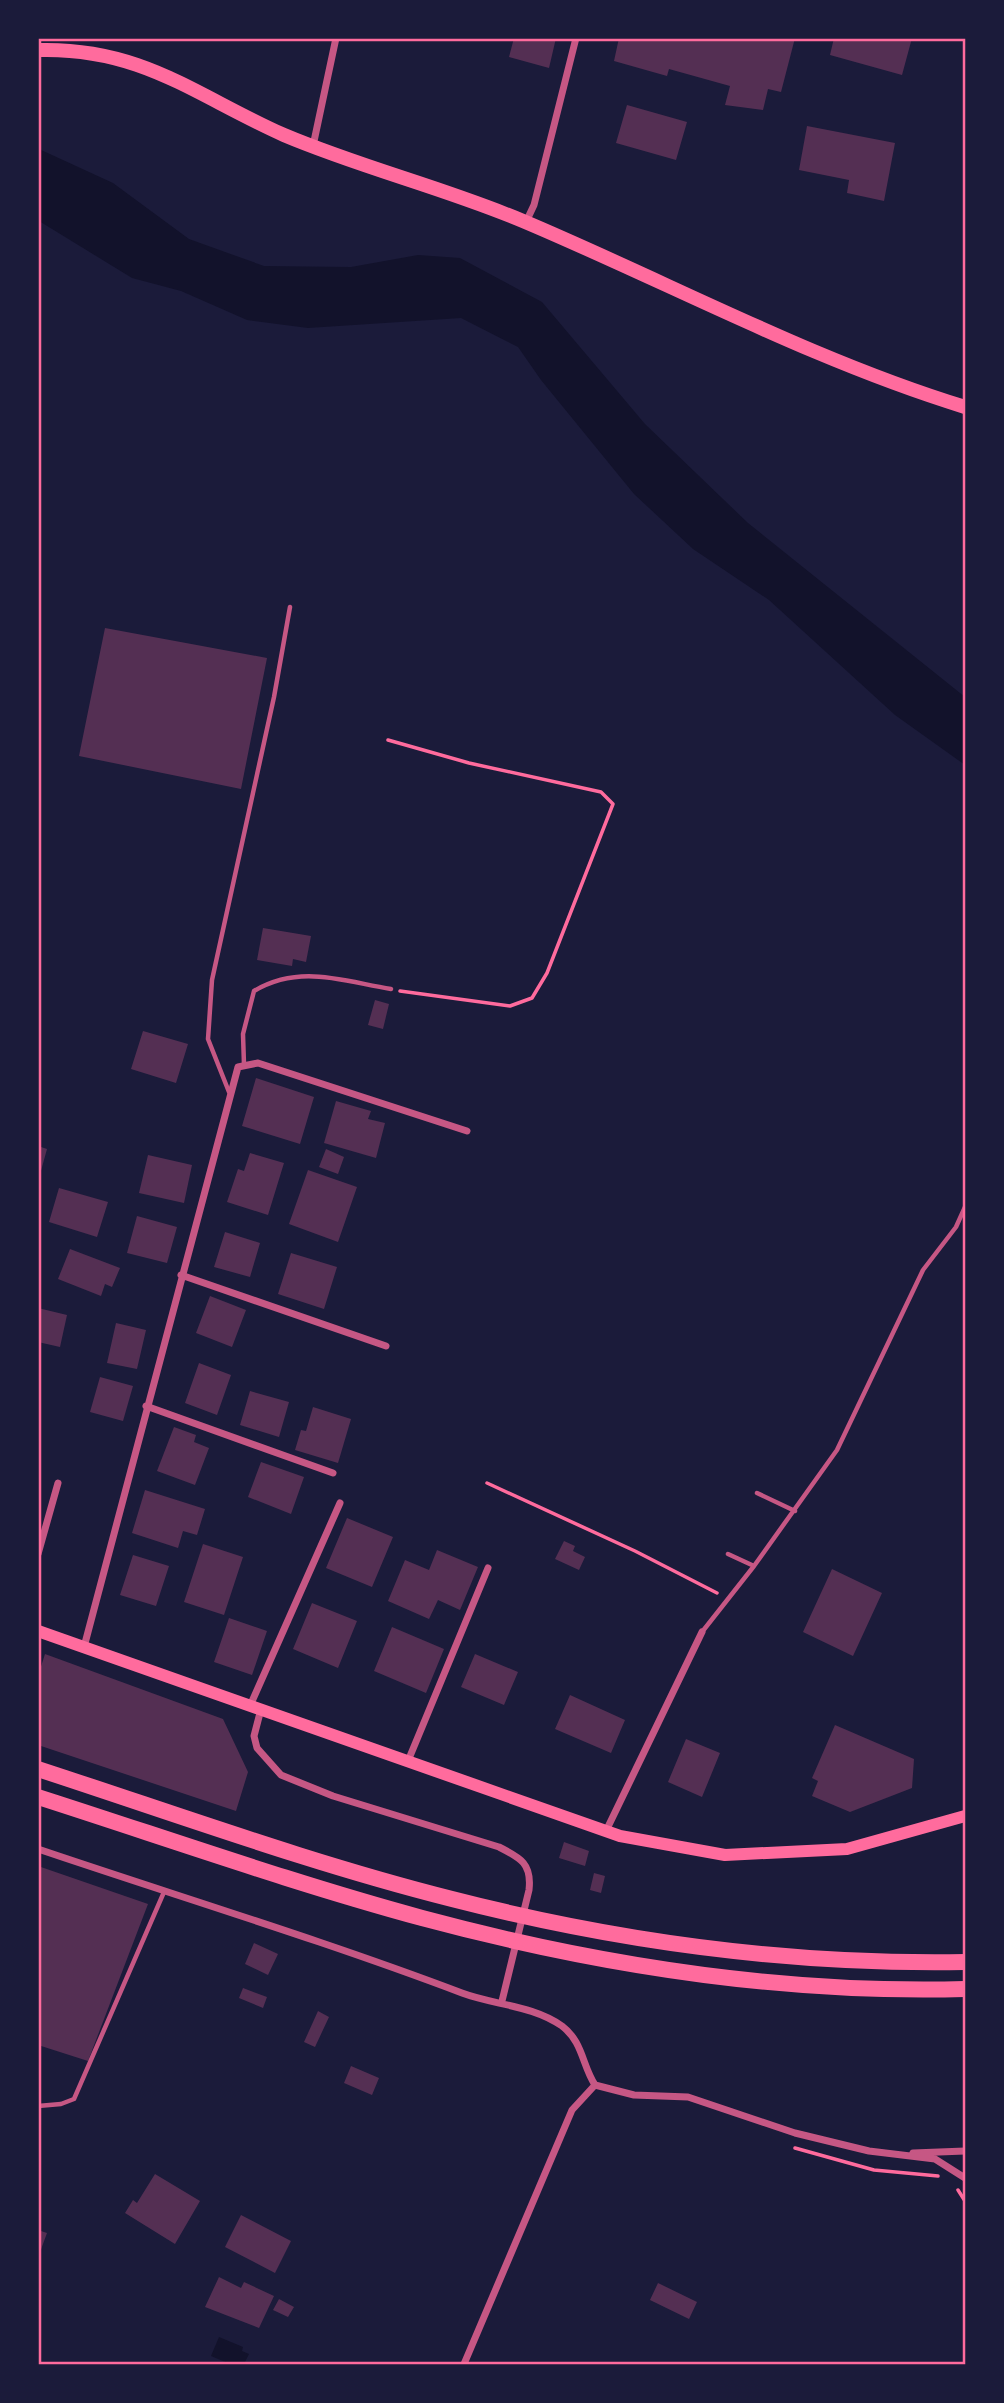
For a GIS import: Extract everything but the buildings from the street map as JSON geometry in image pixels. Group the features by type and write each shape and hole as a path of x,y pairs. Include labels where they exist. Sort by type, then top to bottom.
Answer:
{"highway":[{"path":"38,1769 420,1891 542,1920 688,1945 756,1953 823,1959 965,1962"},
{"path":"38,1797 356,1899 553,1949 708,1975 843,1986 965,1989"}],"main road":[{"path":"38,50 85,52 136,62 313,146 422,182 526,222 870,373 965,407"},
{"path":"38,1631 606,1831 712,1853 847,1849 965,1816"}],"street":[{"path":"313,146 336,38"},
{"path":"526,222 534,205 576,38"},
{"path":"84,1647 229,1093 238,1068 258,1063 285,1070 467,1131"},
{"path":"181,1275 386,1346"},
{"path":"146,1406 333,1473"},
{"path":"38,1554 58,1483"},
{"path":"340,1503 255,1707 254,1736 257,1748 281,1775 333,1796 499,1847 524,1860 531,1876 529,1890 512,1969 502,2001"},
{"path":"408,1761 488,1568"},
{"path":"606,1831 702,1632"},
{"path":"38,1849 334,1946 469,1995 502,2001 560,2025 572,2035 595,2085"},
{"path":"595,2085 634,2095 688,2097 795,2133 869,2151 935,2159 965,2178"},
{"path":"464,2364 572,2110 595,2085"},
{"path":"895,2154 965,2151"}],"lane":[{"path":"229,1093 208,1039 212,980 274,697 290,607"},
{"path":"244,1066 243,1034 254,991 276,978 304,974 391,989"},
{"path":"702,1632 795,1511 837,1450 923,1270 956,1227 965,1207"},
{"path":"757,1493 795,1511"},
{"path":"728,1554 754,1566"},
{"path":"38,2106 61,2104 74,2099 164,1892"}],"path":[{"path":"388,740 469,764 601,792 614,804 570,920 532,998 510,1006 391,989"},
{"path":"487,1483 624,1546 728,1599"}],"shaded area":[{"path":"39,149 113,183 189,239 264,266 351,267 418,255 460,258 542,302 645,424 748,523 965,697 965,765 895,715 769,600 693,549 634,494 541,380 518,347 461,318 308,328 247,320 181,291 132,278 39,221"},
{"path":"219,2337 243,2347 242,2351 249,2354 244,2364 230,2364 211,2356"}]}
